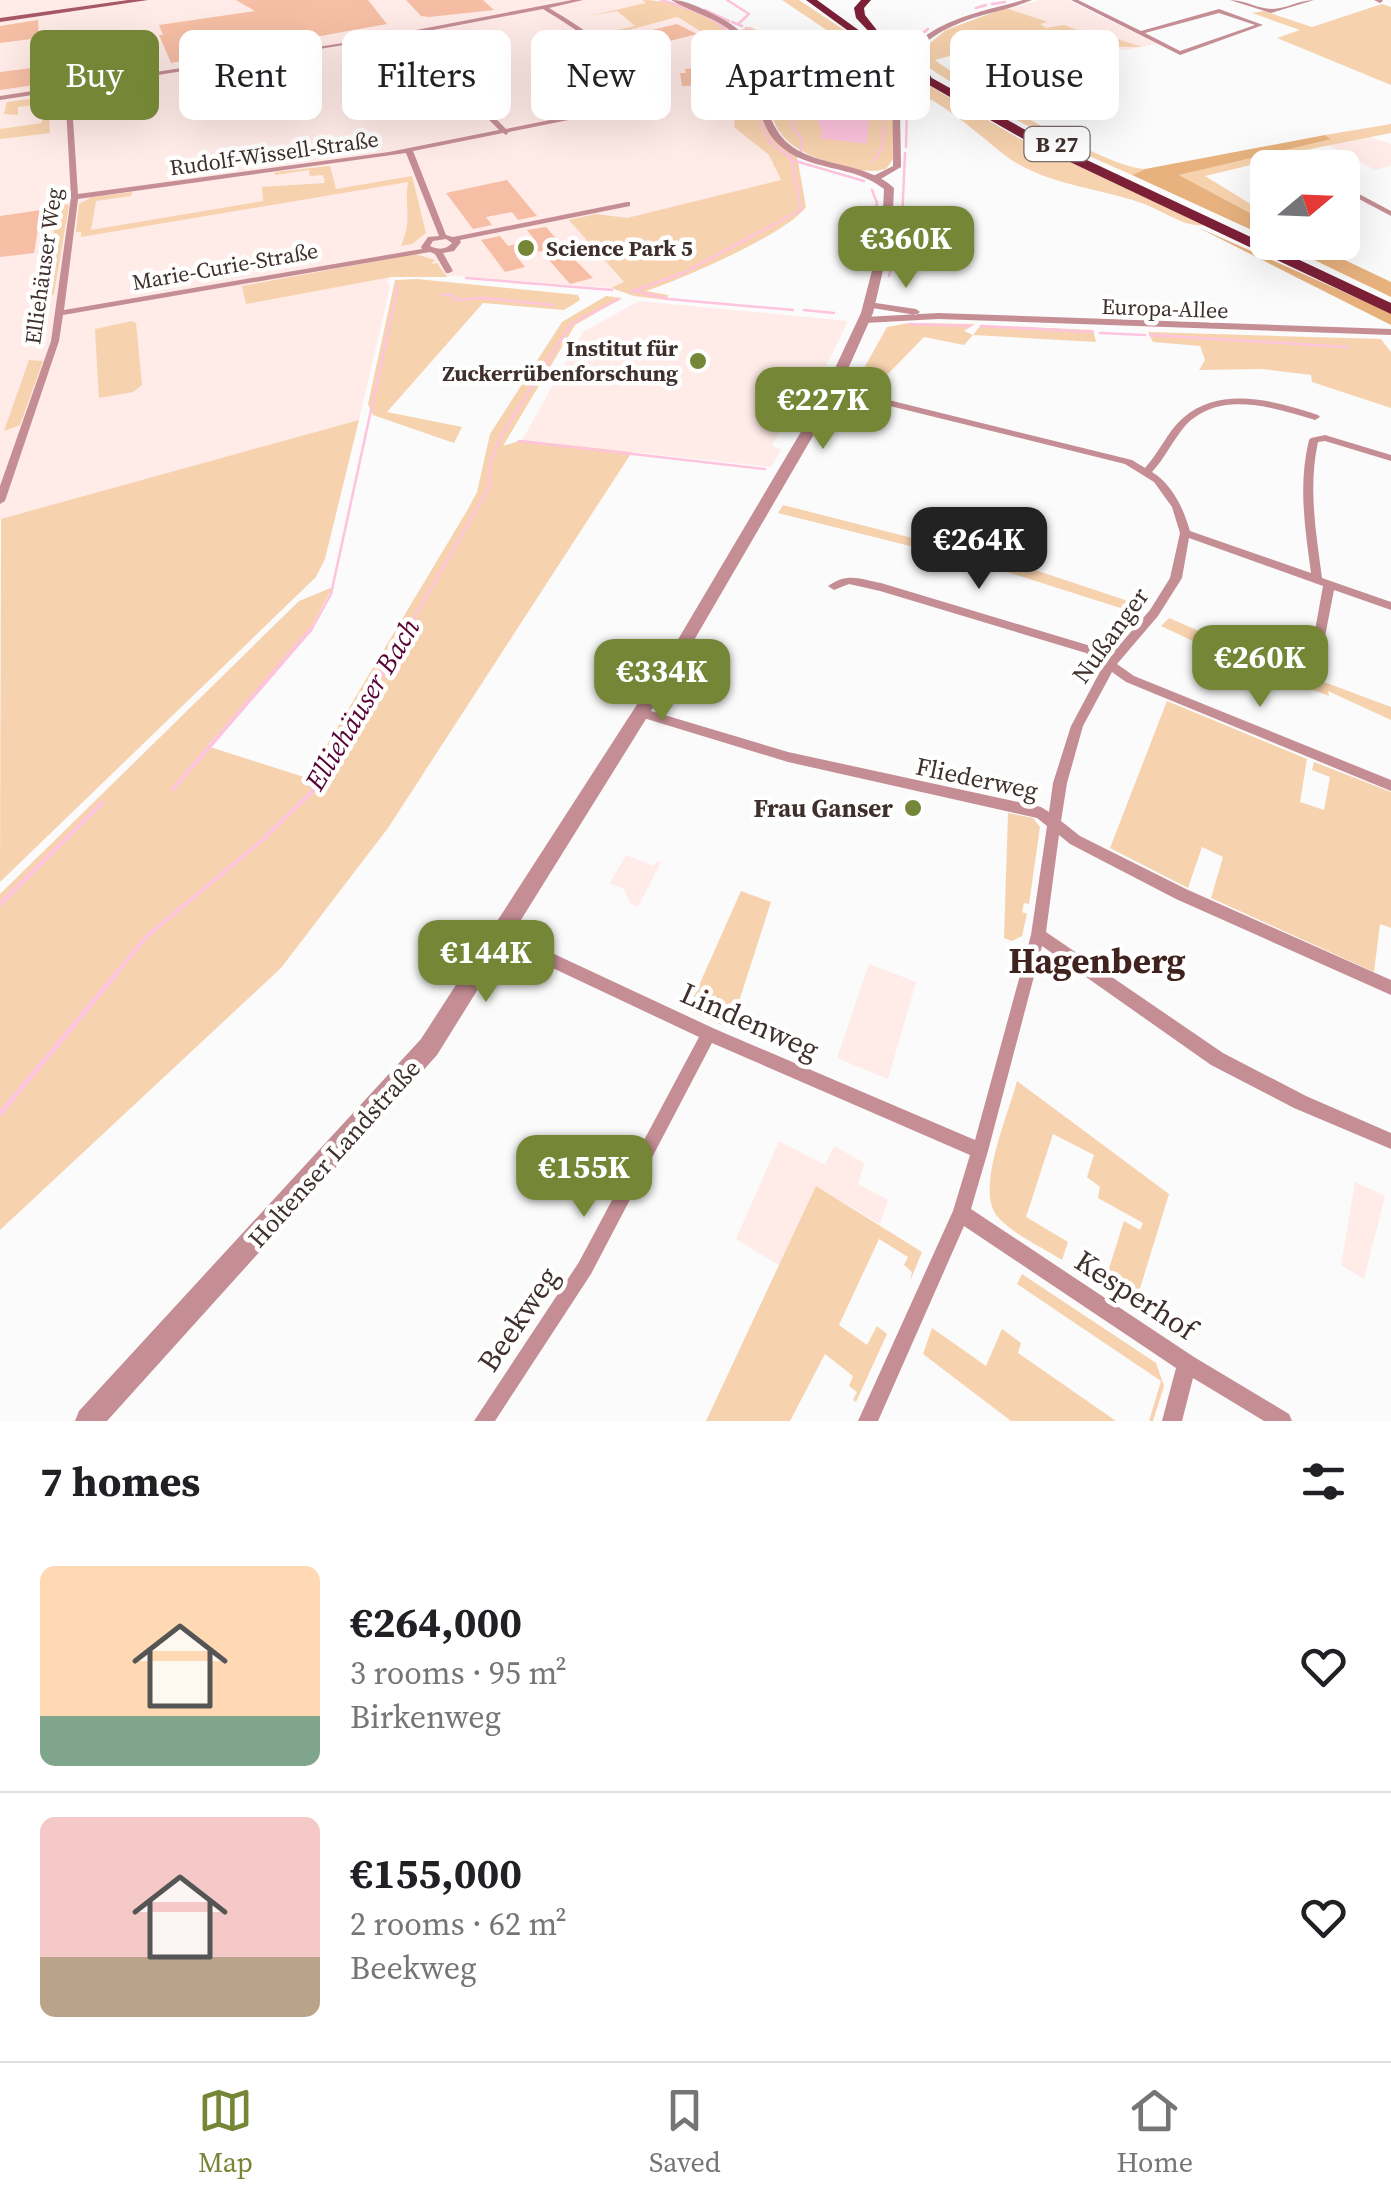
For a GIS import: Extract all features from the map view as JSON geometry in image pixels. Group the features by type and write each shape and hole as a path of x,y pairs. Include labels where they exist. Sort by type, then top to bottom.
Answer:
{"highway":[{"path":"808,0 822,5"},
{"path":"866,0 860,16 872,30"},
{"name":"B 27","path":"822,5 858,30"},
{"name":"B 27","path":"930,78 1012,122 1250,233"},
{"name":"B 27","path":"930,78 1036,141 1391,309"},
{"name":"B 27","path":"1144,184 1223,228"},
{"name":"B 27","path":"1308,260 1391,300"}],"main road":[{"path":"0,20 144,0"}],"street":[{"path":"429,30 580,0"},
{"path":"674,0 715,18 746,41 754,57 770,127 781,143 814,161 876,178 896,166 901,80 912,53 954,23 1028,0"},
{"path":"1074,0 1140,33 1180,53 1260,25 1219,10 1140,33"},
{"path":"1233,0 1278,11 1311,0"},
{"name":"Rudolf-Wissell-Straße","path":"75,198 409,151 617,109 638,93 634,80 606,49 545,8"},
{"path":"1192,8 1207,14"},
{"path":"1237,16 1260,9"},
{"path":"159,74 342,44"},
{"path":"0,98 30,94"},
{"name":"Elliehäuser Weg","path":"0,501 52,355 75,198 70,120"},
{"path":"494,120 506,132"},
{"path":"409,151 435,224 431,230 439,238 455,242"},
{"name":"Holtenser Landstraße","path":"89,1421 392,1091 429,1047 500,936 769,504 832,389 865,320 891,202 888,186 876,178"},
{"path":"1360,197 1391,214"},
{"path":"1376,206 1391,202"},
{"path":"435,249 484,234 627,204"},
{"path":"435,249 439,238"},
{"path":"435,249 448,268"},
{"name":"Marie-Curie-Straße","path":"59,313 435,249"},
{"name":"Europa-Allee","path":"869,305 938,316"},
{"name":"Europa-Allee","path":"865,320 938,316 1387,332"},
{"path":"1387,332 1391,342"},
{"path":"832,389 1116,458 1146,472 1169,492 1185,533 1391,606"},
{"path":"1146,472 1184,422 1214,407 1260,402 1315,416"},
{"path":"1312,680 1323,581 1306,506 1307,463 1314,440 1322,437 1391,458"},
{"name":"Nußanger","path":"868,1421 960,1213 980,1151 1038,935 1060,783 1077,726 1110,664 1169,593 1185,533"},
{"path":"834,586 848,580 860,582 981,614 1090,650 1130,679 1391,786"},
{"name":"Fliederweg","path":"641,713 806,761 1041,814 1076,840 1181,894 1391,988"},
{"path":"1038,935 1217,1059 1300,1102 1391,1141"},
{"name":"Lindenweg","path":"500,936 709,1034 980,1151"},
{"name":"Beekweg","path":"484,1421 585,1268 709,1034"},
{"name":"Kesperhof","path":"960,1213 1188,1364 1282,1421"},
{"path":"1172,1421 1188,1364"}],"shaded area":[{"path":"0,0 642,0 701,30 691,30 691,120 733,120 734,127 769,155 782,180 656,271 611,288 457,276 391,277 387,281 390,287 359,420 0,521"},
{"path":"642,0 673,4 702,14 728,30 698,30 677,17 617,30 635,26 617,11 589,16 646,3"},
{"path":"782,0 799,0 844,30 827,30"},
{"path":"1039,0 1068,0 1157,44 1119,50 1119,30 1046,30 1006,9"},
{"path":"1382,4 1391,7 1391,85 1277,38 1300,30 1252,13 1264,11 1312,27"},
{"path":"1005,8 1048,22 1040,24 1046,28 1064,25 1077,30 950,30 950,56 935,60 950,70 950,81 930,68 930,43 946,30"},
{"path":"1119,40 1142,47 1119,47"},
{"path":"930,86 950,98 950,112 947,110 933,101"},
{"path":"30,99 30,106 18,107 18,115 4,114 7,102"},
{"path":"49,120 50,133 0,139 0,129"},
{"path":"734,120 765,120 778,141 797,156 806,207 756,243 646,291 668,295 667,300 634,296 611,288 624,282 569,220 596,214 627,218 781,180 769,155 734,127"},
{"path":"818,120 869,120 867,144 820,138"},
{"path":"894,120 894,158 886,169 872,171 832,163 802,151 784,137 774,122"},
{"path":"960,120 987,120 1206,225 1184,222 1132,200 1043,176 1010,159"},
{"path":"1015,120 1032,120 1100,155 1145,169 1132,175"},
{"path":"1391,124 1391,133 1306,150 1281,150 1330,138 1325,135"},
{"path":"1325,135 1331,139 1285,150 1250,150 1250,158 1179,175 1250,213 1250,229 1132,175 1145,169"},
{"path":"1366,136 1391,144 1391,166 1375,170 1360,162 1360,150 1337,150 1326,144"},
{"path":"1250,158 1250,165 1205,176 1250,204 1250,213 1179,175"},
{"path":"330,166 336,189 412,176 426,233 412,244 401,246 407,220 408,182 81,237 81,232 76,232 79,204 92,197 132,192 131,196 96,201 91,230 263,201 262,187 325,183 323,175 310,176 309,170 275,172"},
{"path":"58,203 69,205 54,294 43,299"},
{"path":"1197,227 1250,250 1250,254"},
{"path":"415,254 435,260 431,264 437,263 447,277 391,277 246,304 242,286"},
{"path":"1262,260 1271,260 1391,313 1391,325"},
{"path":"1314,260 1345,260 1391,282 1391,297"},
{"path":"395,280 578,295 580,300 564,310 483,303 387,412 462,427 454,443 373,415 368,404"},
{"path":"606,296 622,298 575,325 503,446 522,440 632,452 388,828 281,968 0,1230 0,894 299,601 333,587 306,637 207,746 307,778 468,509 477,492 490,434 562,322"},
{"name":"Institut für Zuckerrübenforschung","path":"639,301 848,321 814,390 802,392 772,445 781,450 771,467 522,440 583,332"},
{"path":"136,323 142,385 133,392 99,398 95,329"},
{"path":"909,323 975,324 964,331 973,335 964,345 924,337 885,377 877,394 853,388 887,327"},
{"path":"981,325 1093,330 1096,342 973,335"},
{"path":"1148,332 1381,339 1391,352 1391,408 1312,382 1311,375 1263,369 1199,370 1205,360 1200,346 1153,342"},
{"path":"29,360 43,361 20,425 4,431"},
{"path":"359,420 325,559 316,577 0,882 1,519"},
{"path":"783,505 1026,567 1143,606 1136,613 982,564 778,513"},
{"path":"1169,618 1268,661 1391,707 1391,720 1328,691 1329,696 1161,626"},
{"path":"1167,701 1307,759 1300,802 1324,810 1330,777 1312,770 1314,762 1391,792 1391,928 1380,924 1374,972 1211,898 1223,857 1202,847 1188,888 1110,848"},
{"path":"1008,813 1033,818 1040,827 1029,904 1024,903 1022,912 1027,914 1022,936 1012,941 1004,938"},
{"path":"626,855 654,866 661,862 638,907 630,903 624,889 610,883"},
{"path":"741,891 771,902 732,1023 726,1027 688,1010"},
{"path":"869,964 916,982 888,1079 837,1058"},
{"path":"1017,1081 1169,1194 1134,1308 1089,1278 1104,1284 1124,1221 1140,1230 1143,1223 1098,1198 1100,1187 1087,1177 1094,1155 1053,1134 1026,1217 1068,1242 1062,1260 997,1216 991,1204 992,1170"},
{"path":"779,1141 825,1165 834,1146 864,1163 858,1184 888,1200 880,1224 816,1186 780,1266 736,1239"},
{"path":"1355,1182 1385,1196 1364,1279 1341,1265"},
{"path":"816,1186 922,1252 910,1281 912,1272 904,1265 908,1257 879,1239 839,1325 867,1345 877,1326 887,1334 856,1402 853,1400 857,1392 849,1386 853,1376 825,1354 790,1421 706,1421"},
{"path":"1022,1274 1156,1363 1164,1386 1153,1421 1149,1421 1161,1381 1017,1284"},
{"path":"932,1328 986,1366 1002,1329 1021,1343 1018,1353 1116,1421 1011,1421 923,1354"}],"building":[{"path":"236,0 368,0 387,24 322,36 322,30 179,30 179,62 171,63 159,35 163,35 159,25 255,11"},
{"path":"406,0 483,0 494,10 429,17 421,16"},
{"path":"38,20 39,30 30,30 30,39 0,43 0,26"},
{"path":"677,24 691,31 691,36 671,41 671,30 652,30"},
{"path":"30,68 30,86 0,90 0,72"},
{"path":"685,69 691,69 691,86 682,86 680,73 686,73"},
{"path":"507,180 537,216 518,220 512,212 486,217 492,225 473,229 446,193"},
{"path":"41,210 34,253 0,257 0,216"},
{"name":"Science Park 5","path":"546,227 593,278 570,284 541,251 516,256 525,267 505,272 481,240 500,236 508,246 534,239 527,230"}],"waterway":[{"path":"661,0 708,17 726,30"},
{"name":"Elliehäuser Bach","path":"727,0 749,14 738,24"},
{"path":"992,4 1005,2"},
{"path":"976,8 986,5"},
{"path":"705,10 729,21"},
{"name":"Elliehäuser Bach","path":"732,22 742,26"},
{"name":"Elliehäuser Bach","path":"746,28 750,30"},
{"name":"Elliehäuser Bach","path":"794,120 792,127 801,137 801,151"},
{"path":"906,147 907,120"},
{"path":"760,122 770,142 791,158"},
{"path":"873,162 882,148 884,126"},
{"path":"902,222 905,153"},
{"name":"Elliehäuser Bach","path":"630,292 683,273 801,210 791,156"},
{"path":"792,160 864,181"},
{"path":"872,190 877,203 873,241"},
{"path":"889,276 901,228"},
{"path":"466,278 612,290"},
{"path":"310,632 331,594 398,286"},
{"path":"634,291 668,299 793,310"},
{"path":"442,295 452,295 456,300 482,298 553,305"},
{"name":"Elliehäuser Bach","path":"406,632 489,487 490,463 501,436 571,324 619,299"},
{"path":"804,310 834,313"},
{"path":"910,324 970,326"},
{"path":"981,326 1093,332"},
{"path":"1100,333 1145,335"},
{"path":"1150,335 1347,347"},
{"path":"519,441 765,469"},
{"path":"173,789 311,629"},
{"name":"Elliehäuser Bach","path":"114,976 147,936 259,843 318,786 408,629"},
{"path":"0,904 102,803"},
{"name":"Elliehäuser Bach","path":"0,1114 116,974"}],"place":[{"name":"Science Park 5","path":"526,248"},
{"name":"Institut für Zuckerrübenforschung","path":"698,361"},
{"name":"Frau Ganser","path":"913,808"}],"district":[{"name":"Hagenberg","path":"1097,961"}]}
